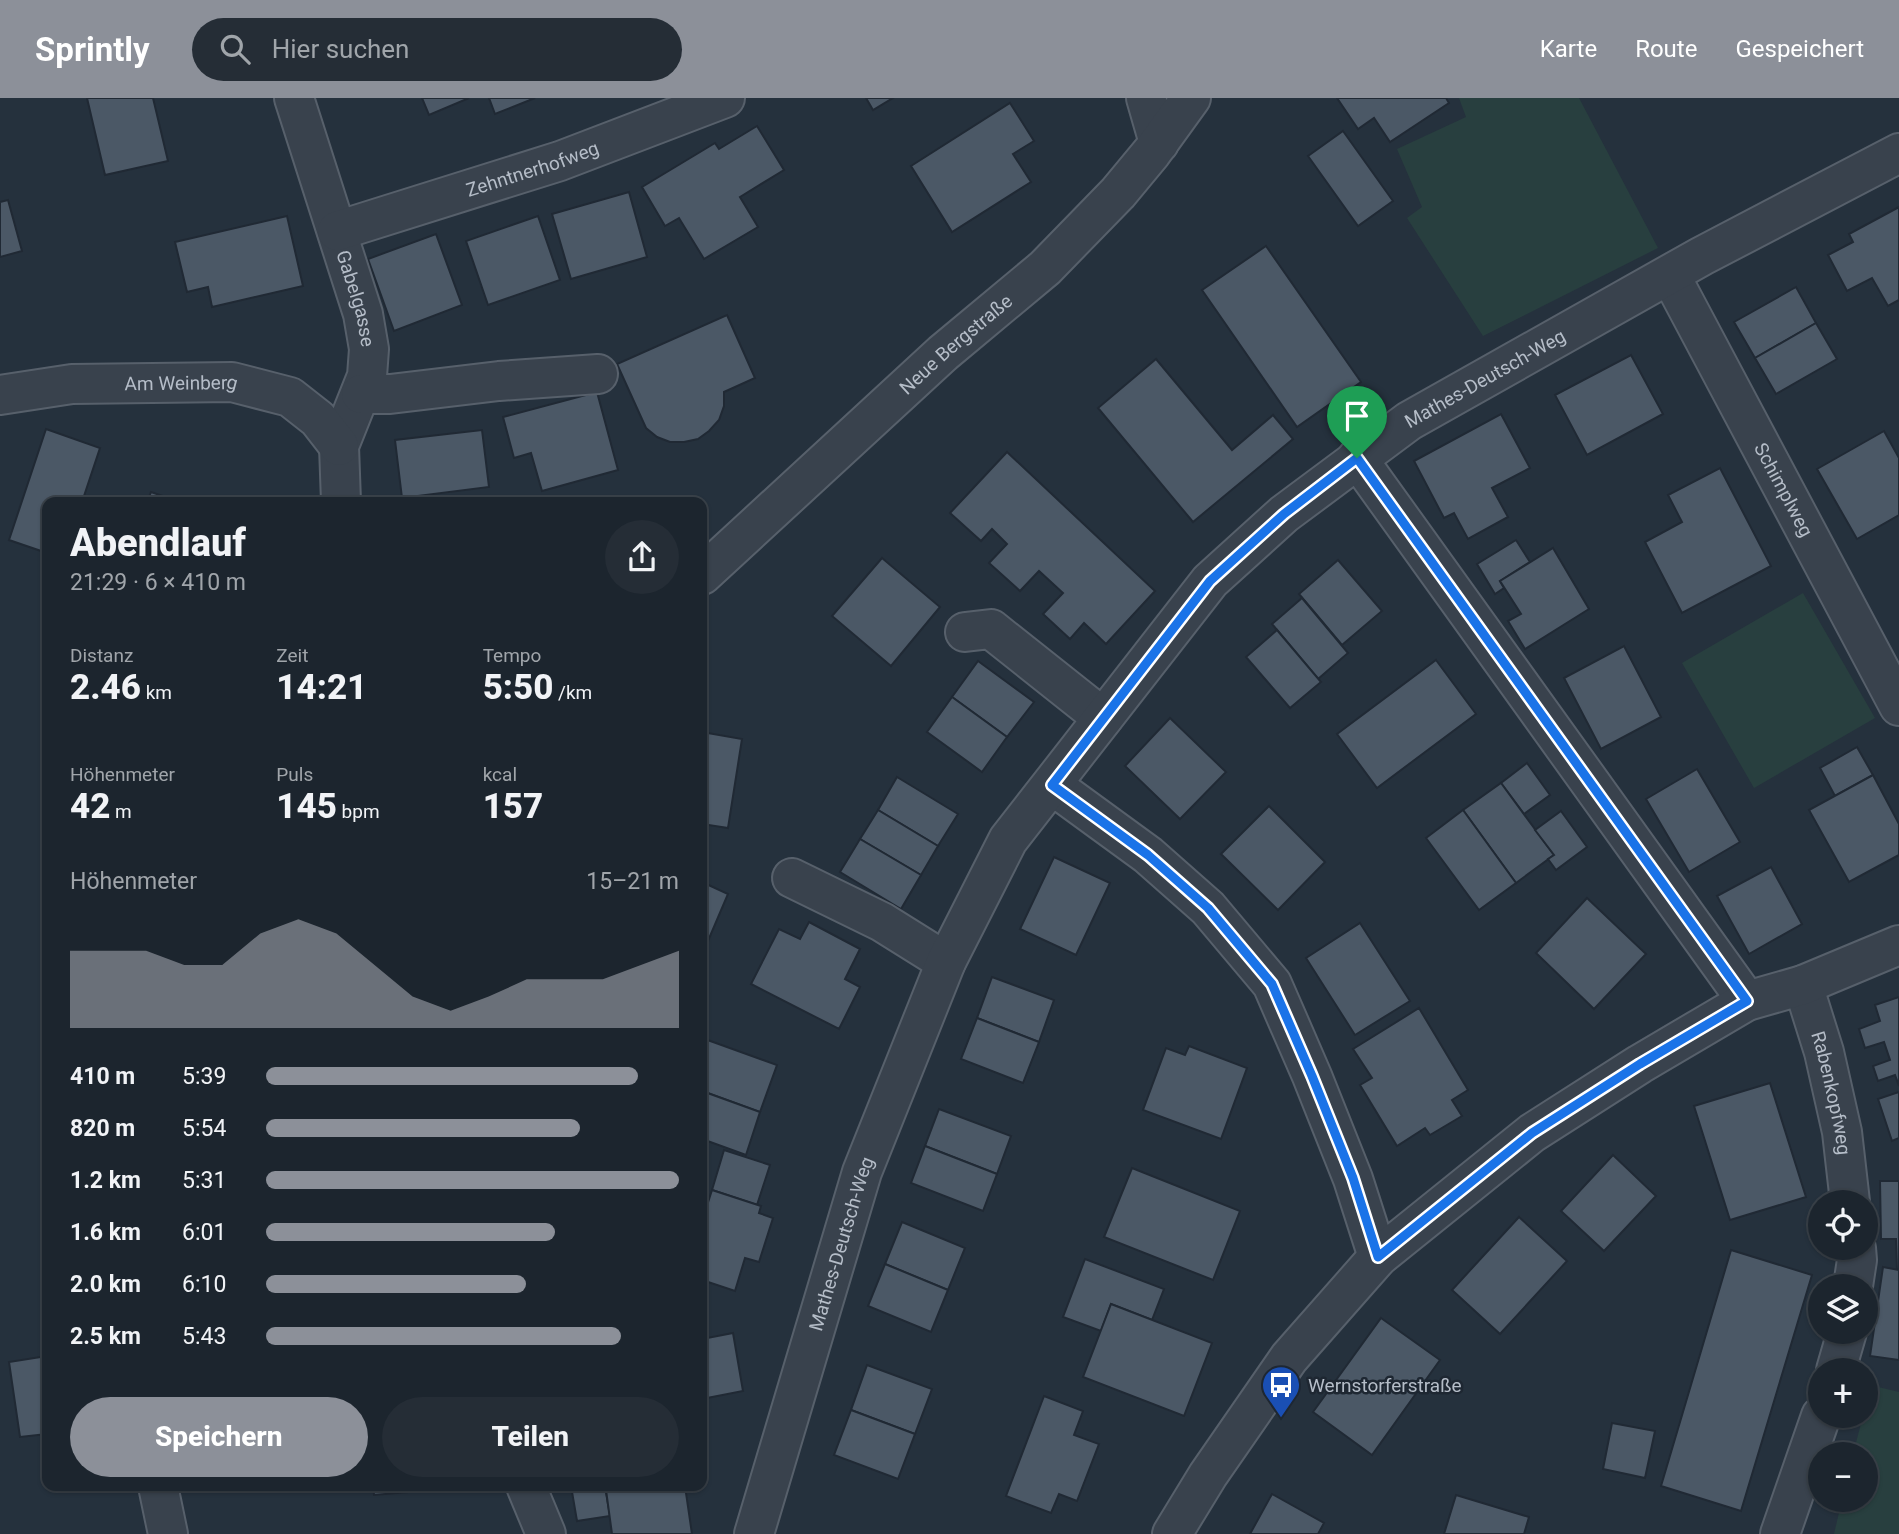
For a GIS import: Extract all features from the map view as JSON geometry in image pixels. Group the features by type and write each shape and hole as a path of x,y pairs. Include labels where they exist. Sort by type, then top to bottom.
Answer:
{"street":[{"name":"Gabelgasse","path":"294,98 363,314 369,349 368,376 339,446 341,497"},
{"name":"Zehntnerhofweg","path":"337,231 560,161 725,98"},
{"path":"1146,98 1159,143"},
{"name":"Neue Bergstraße","path":"707,570 943,353 1045,268 1118,194 1191,98"},
{"name":"Mathes-Deutsch-Weg","path":"754,1534 862,1172 946,961 1008,840 1210,581 1284,514 1409,421 1670,275 1899,153"},
{"name":"Schimplweg","path":"1670,275 1899,706"},
{"path":"361,394 390,394 499,381 598,374"},
{"name":"Am Weinberg","path":"0,395 72,384 232,382 290,397 318,419 339,446"},
{"path":"1357,458 1747,1001"},
{"path":"965,632 991,629 1104,718"},
{"path":"1052,785 1148,855 1208,908 1272,984 1353,1178 1378,1257"},
{"path":"792,877 882,922 946,961"},
{"path":"1172,1534 1208,1475 1289,1359 1378,1257 1532,1133 1640,1064 1747,1001 1802,985 1899,945"},
{"name":"Rabenkopfweg","path":"1802,985 1824,1052 1842,1132 1849,1190"},
{"path":"1780,1534 1817,1428"},
{"path":"159,1491 168,1534"},
{"path":"528,1491 547,1534"}],"green space":[{"path":"1459,98 1579,98 1658,248 1483,336 1407,218 1422,207 1397,149 1466,117"},
{"path":"1803,593 1875,718 1754,788 1682,663"},
{"path":"1878,1387 1899,1392 1899,1534 1834,1534 1839,1512 1878,1512 1878,1442 1856,1442 1860,1428 1878,1428"}],"building":[{"path":"87,98 153,98 168,161 105,175"},
{"path":"422,98 469,98 429,115"},
{"path":"489,98 535,98 495,114"},
{"path":"866,98 893,98 873,110"},
{"path":"1337,98 1446,98 1449,103 1390,142 1374,118 1358,129"},
{"path":"1010,103 1034,141 1013,154 1031,182 952,232 911,166"},
{"path":"757,126 784,170 740,197 758,227 704,259 679,218 665,226 642,187 715,143 719,149"},
{"path":"1343,131 1393,201 1358,226 1308,156"},
{"path":"629,192 647,257 571,279 552,214"},
{"path":"8,200 22,251 0,257 0,202"},
{"path":"1899,207 1899,300 1888,306 1872,278 1847,291 1828,255 1853,242 1849,234"},
{"path":"287,216 303,286 212,307 208,287 187,292 175,242"},
{"path":"538,216 560,280 488,305 466,241"},
{"path":"436,234 462,305 394,331 368,259"},
{"path":"1266,246 1361,382 1297,427 1202,290"},
{"path":"1796,287 1816,323 1755,358 1734,322"},
{"path":"727,315 755,378 724,392 724,406 719,420 698,439 670,442 657,437 646,428 617,364"},
{"path":"1816,323 1837,359 1776,394 1755,358"},
{"path":"1631,355 1663,414 1587,455 1555,395"},
{"path":"1156,359 1232,450 1273,415 1293,439 1193,522 1098,408"},
{"path":"597,392 618,470 542,491 531,453 514,458 503,417"},
{"path":"1501,414 1530,468 1492,488 1508,517 1468,539 1454,513 1444,518 1414,461"},
{"path":"46,429 100,448 84,497 42,497 42,551 9,540"},
{"path":"482,430 489,487 402,497 395,440"},
{"path":"1884,431 1899,458 1899,515 1857,539 1817,469"},
{"path":"1007,452 1155,591 1106,644 1084,623 1070,639 1043,614 1063,593 1039,571 1020,591 989,563 1007,544 992,529 981,541 950,513"},
{"path":"1720,468 1771,566 1682,613 1645,542 1682,522 1668,495"},
{"path":"151,492 166,497 149,497"},
{"path":"1516,540 1530,562 1500,581 1504,588 1495,594 1477,564"},
{"path":"1553,548 1589,609 1525,649 1508,621 1521,614 1500,581"},
{"path":"882,558 940,607 891,666 832,616"},
{"path":"1338,560 1382,611 1342,645 1299,594"},
{"path":"1302,598 1348,653 1318,679 1272,624"},
{"path":"1277,630 1321,682 1290,708 1246,657"},
{"path":"1624,646 1661,717 1601,749 1564,678"},
{"path":"1436,660 1476,714 1377,788 1337,734"},
{"path":"978,661 1034,702 1007,737 952,697"},
{"path":"952,697 1007,737 982,772 927,732"},
{"path":"1170,718 1226,772 1180,819 1125,766"},
{"path":"707,733 742,739 728,828 707,825"},
{"path":"1857,747 1873,775 1835,796 1820,768"},
{"path":"1527,763 1550,795 1524,814 1501,783"},
{"path":"1697,769 1740,842 1689,872 1646,799"},
{"path":"1873,775 1899,824 1899,855 1849,882 1809,810"},
{"path":"897,777 958,814 938,846 878,810"},
{"path":"1501,783 1554,855 1516,883 1463,810"},
{"path":"1269,806 1325,862 1278,910 1221,854"},
{"path":"878,810 938,846 921,875 860,839"},
{"path":"1463,810 1516,883 1479,910 1426,838"},
{"path":"1561,811 1587,847 1556,870 1548,859 1554,855 1535,830"},
{"path":"860,839 921,875 901,909 840,872"},
{"path":"1054,857 1110,883 1076,955 1020,929"},
{"path":"1771,867 1802,924 1749,954 1717,896"},
{"path":"707,884 728,894 707,943"},
{"path":"1587,898 1646,954 1594,1009 1536,953"},
{"path":"809,922 860,949 845,979 860,987 839,1029 751,984 779,929 800,939"},
{"path":"1360,923 1410,1001 1355,1035 1306,958"},
{"path":"992,977 1054,1000 1039,1042 977,1018"},
{"path":"1899,997 1899,1086 1895,1075 1878,1081 1873,1066 1890,1060 1884,1042 1865,1048 1859,1029 1880,1021 1875,1005"},
{"path":"1419,1008 1468,1090 1452,1100 1462,1116 1430,1135 1425,1128 1397,1146 1360,1085 1372,1078 1353,1049"},
{"path":"977,1018 1039,1042 1023,1083 961,1059"},
{"path":"707,1040 777,1065 760,1112 707,1093"},
{"path":"1189,1046 1247,1068 1221,1139 1143,1110 1166,1048 1185,1055"},
{"path":"1770,1083 1806,1197 1730,1220 1694,1106"},
{"path":"1899,1092 1899,1138 1892,1141 1878,1099"},
{"path":"707,1093 760,1112 746,1155 707,1141"},
{"path":"939,1109 1011,1136 997,1174 925,1146"},
{"path":"925,1146 997,1174 983,1211 911,1183"},
{"path":"724,1150 770,1165 757,1205 712,1190"},
{"path":"1613,1155 1656,1196 1604,1251 1561,1211"},
{"path":"1132,1168 1240,1211 1213,1280 1104,1237"},
{"path":"1880,1181 1899,1181 1899,1270 1896,1239 1881,1239"},
{"path":"712,1190 761,1206 759,1213 773,1218 759,1262 745,1258 735,1291 707,1282 707,1206"},
{"path":"1519,1217 1567,1261 1500,1334 1452,1290"},
{"path":"902,1222 965,1248 948,1290 885,1264"},
{"path":"1731,1250 1809,1274 1808,1288 1741,1511 1661,1486"},
{"path":"1085,1259 1164,1289 1152,1320 1111,1304 1101,1331 1063,1317"},
{"path":"885,1264 948,1290 931,1332 868,1306"},
{"path":"1883,1267 1899,1270 1899,1360 1870,1356 1872,1344 1878,1344 1878,1301"},
{"path":"1111,1304 1212,1343 1184,1416 1083,1377"},
{"path":"1381,1318 1440,1360 1372,1455 1313,1412"},
{"path":"733,1333 743,1391 707,1398 707,1338"},
{"path":"42,1357 42,1435 20,1437 9,1362"},
{"path":"867,1365 932,1389 915,1434 851,1410"},
{"path":"1044,1396 1083,1411 1074,1435 1099,1444 1077,1501 1059,1494 1051,1513 1006,1496"},
{"path":"851,1410 915,1434 898,1479 834,1455"},
{"path":"1612,1423 1655,1431 1645,1478 1603,1469"},
{"path":"374,1491 420,1491 374,1495"},
{"path":"572,1491 606,1491 610,1516 577,1521"},
{"path":"606,1491 686,1491 692,1534 612,1534"},
{"path":"1272,1494 1324,1523 1318,1534 1250,1534"},
{"path":"1456,1495 1529,1517 1524,1534 1444,1534"}],"place":[{"name":"Wernstorferstraße","path":"1281,1419"}],"route":[{"path":"1357,458 1747,1001 1640,1064 1532,1133 1378,1257 1353,1178 1272,984 1208,908 1148,855 1052,785 1210,581 1284,514 1357,458"}]}
